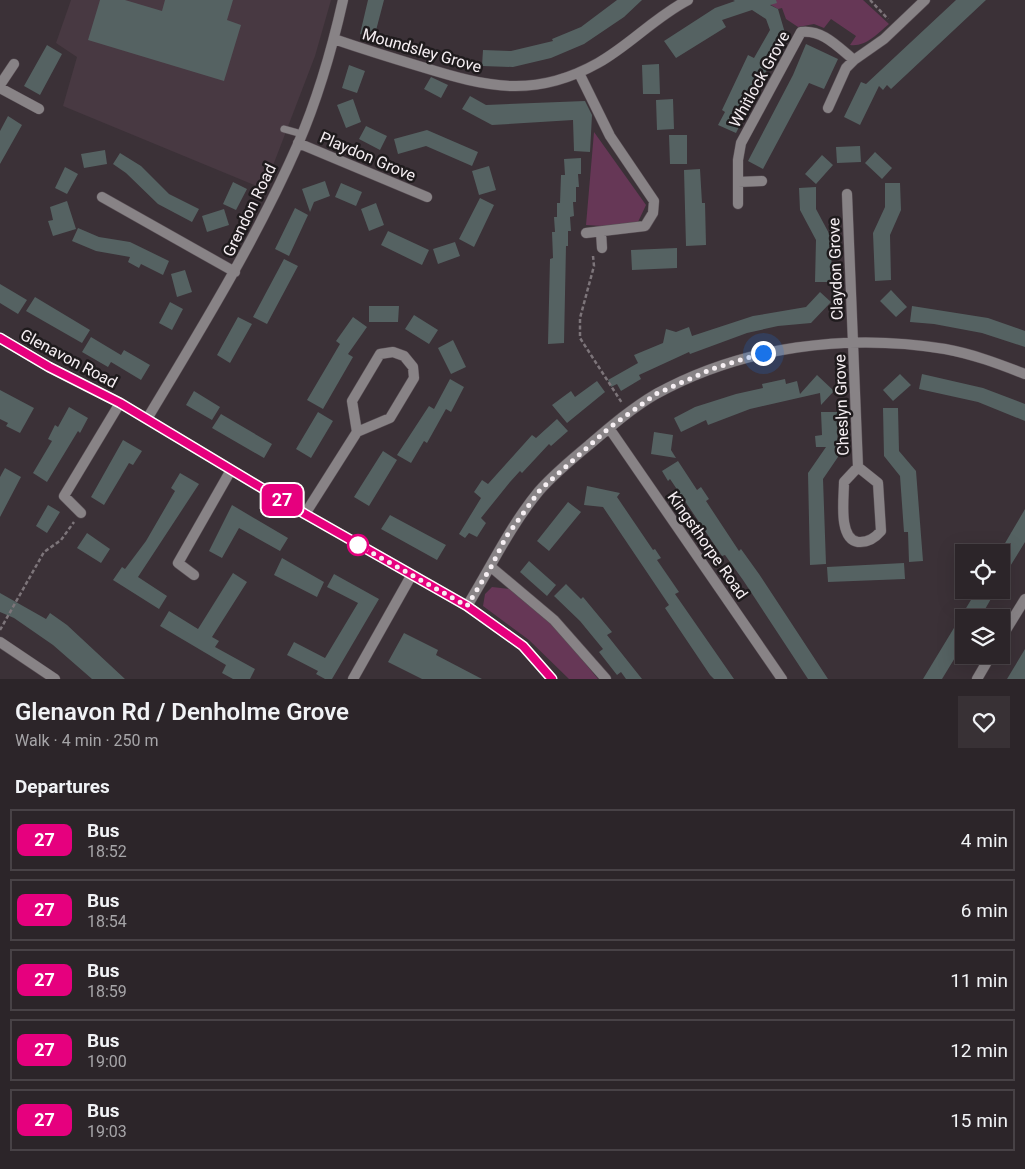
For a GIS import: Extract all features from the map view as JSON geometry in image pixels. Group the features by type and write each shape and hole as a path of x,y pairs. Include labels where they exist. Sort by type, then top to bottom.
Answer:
{"street":[{"name":"Grendon Road","path":"147,419 235,272 300,138 334,40 343,0"},
{"name":"Moundsley Grove","path":"334,40 474,83 528,86 552,83 579,73 612,55 655,21 688,0"},
{"path":"828,108 846,68 854,60 884,39 925,0"},
{"name":"Whitlock Grove","path":"738,204 738,160 741,143 801,32 812,31 827,38 854,60"},
{"path":"14,64 0,86 39,109"},
{"path":"579,73 610,136 654,202 653,213 645,226 586,233"},
{"name":"Playdon Grove","path":"300,138 427,197"},
{"path":"738,182 762,181"},
{"name":"Claydon Grove","path":"847,194 854,342"},
{"path":"102,197 235,272"},
{"path":"598,249 602,232"},
{"name":"Glenavon Road","path":"0,338 49,367 120,403 305,514 411,576 467,606 523,646 552,679"},
{"path":"467,606 491,567 506,537 540,490 628,413 656,394 712,369 763,353 854,342 902,344 947,350 1025,374"},
{"name":"Cheslyn Grove","path":"854,342 858,467 844,482 844,526 848,536 854,541 862,542 871,540 881,530 878,483 858,467"},
{"path":"305,514 357,432 390,418 414,378 413,367 404,356 393,352 380,354 352,401 357,432"},
{"path":"81,513 64,496 120,403"},
{"name":"Kingsthorpe Road","path":"609,428 782,679"},
{"path":"194,575 178,563 231,470"},
{"path":"491,567 554,620 606,679"},
{"path":"353,679 411,576"},
{"path":"1010,623 1025,599"},
{"path":"0,642 55,679"},
{"path":"977,679 986,664"}],"lane":[{"path":"284,129 300,138"}],"path":[{"path":"870,0 896,27"},
{"path":"598,249 580,318 580,338 628,413"},
{"path":"0,630 44,552 61,540 81,513"}],"shaded area":[{"path":"71,0 331,0 315,56 264,189 63,106 77,57 56,43"},
{"path":"763,0 863,0 889,24 866,42 850,45 856,36 831,19 824,28 814,24 798,27 786,19 782,8 778,9"},
{"path":"594,132 646,205 638,222 602,226 586,225"},
{"path":"492,587 510,589 554,625 598,679 569,679 529,640 483,606 485,594"}],"building":[{"path":"100,0 125,0 162,11 165,0 233,0 227,20 241,25 224,81 88,40"},
{"path":"368,0 384,0 374,38 360,34"},
{"path":"617,0 642,0 624,17 584,44 551,58 513,67 482,66 483,50 511,51 553,41 552,39 581,27"},
{"path":"733,0 776,0 777,3 770,5 778,9 785,33 736,133 718,125 725,112 722,110 748,55 754,58 770,30 766,19 752,10 722,20 726,27 676,58 664,41 715,8 735,1"},
{"path":"956,0 986,0 891,89 887,85 883,90 879,86 860,125 844,117 861,82 866,84"},
{"path":"806,44 838,59 824,89 809,83 763,169 748,161 793,75"},
{"path":"47,45 62,54 40,95 24,86"},
{"path":"659,64 660,94 643,94 642,65"},
{"path":"349,65 365,71 357,93 342,88"},
{"path":"431,77 448,85 441,98 424,89"},
{"path":"470,96 486,105 585,101 592,115 590,152 574,151 573,120 492,125 462,109"},
{"path":"353,99 361,122 346,128 337,105"},
{"path":"673,99 674,129 657,130 656,100"},
{"path":"8,116 22,125 0,164 0,131"},
{"path":"366,126 387,136 380,150 359,139"},
{"path":"427,130 478,152 472,166 426,146 398,154 394,139"},
{"path":"669,135 687,135 687,164 670,164"},
{"path":"860,146 861,162 837,163 836,147"},
{"path":"105,150 107,164 84,168 81,154"},
{"path":"875,152 892,168 882,179 865,163"},
{"path":"120,153 141,166 169,194 199,209 192,222 158,204 126,173 113,164"},
{"path":"822,155 833,165 816,184 805,174"},
{"path":"581,158 581,174 578,174 579,187 576,187 576,202 573,202 574,216 570,217 571,231 568,231 568,246 566,246 564,343 548,344 550,259 553,258 552,232 555,232 554,217 557,217 557,203 560,203 561,175 565,175 564,159"},
{"path":"489,166 496,190 479,195 472,171"},
{"path":"65,167 78,174 67,194 55,188"},
{"path":"700,169 702,203 705,203 706,245 686,246 684,170"},
{"path":"325,181 330,196 314,202 310,212 302,189"},
{"path":"233,182 247,189 236,210 223,204"},
{"path":"341,183 362,192 356,206 335,197"},
{"path":"885,183 900,183 901,210 890,235 891,280 875,281 873,233 885,207"},
{"path":"816,187 816,209 832,239 831,282 815,282 816,240 800,210 799,188"},
{"path":"480,198 494,205 474,247 459,239"},
{"path":"67,201 76,229 53,236 48,221 53,220 50,207"},
{"path":"376,203 384,225 369,231 361,209"},
{"path":"295,208 308,215 289,256 275,249"},
{"path":"224,209 229,225 207,232 202,216"},
{"path":"78,228 99,237 130,242 169,261 163,275 141,264 139,268 128,262 130,257 96,251 72,241"},
{"path":"388,231 429,250 422,265 381,245"},
{"path":"455,242 460,256 438,264 433,249"},
{"path":"677,248 677,268 632,270 631,250"},
{"path":"284,259 298,266 267,324 253,317"},
{"path":"185,270 192,292 177,297 171,274"},
{"path":"0,284 27,300 18,314 0,303"},
{"path":"891,290 907,307 896,317 880,301"},
{"path":"820,292 831,302 811,323 778,326 747,333 690,354 689,352 639,375 641,379 621,391 617,384 611,387 608,380 638,363 634,355 663,343 666,329 676,332 689,327 692,336 753,316 806,307"},
{"path":"35,297 90,330 82,343 26,311"},
{"path":"170,302 183,309 172,330 159,323"},
{"path":"369,306 399,306 398,322 369,322"},
{"path":"912,306 988,318 1025,331 1025,347 982,333 934,324 910,322"},
{"path":"414,315 438,330 429,344 405,329"},
{"path":"238,317 252,324 230,363 217,355"},
{"path":"353,317 367,327 348,354 353,357 323,409 307,400 340,344 336,341"},
{"path":"91,337 121,355 124,350 150,365 141,380 111,362 108,367 82,352"},
{"path":"453,340 466,367 451,374 438,348"},
{"path":"900,374 911,385 893,401 883,390"},
{"path":"922,374 983,388 1025,404 1025,421 978,402 919,389"},
{"path":"817,375 834,391 821,405 820,393 750,409 708,425 706,420 681,432 674,418 695,407 763,388 762,384 785,379 786,384 797,381 800,394"},
{"path":"450,379 464,387 451,412 446,409 427,443 424,441 411,463 397,455 429,406 434,409"},
{"path":"597,381 605,392 567,423 552,405 571,391 575,397"},
{"path":"0,390 34,408 20,433 6,426 8,423 0,419"},
{"path":"194,391 220,407 212,420 186,405"},
{"path":"69,407 88,418 47,482 33,473 52,441 48,439 55,425 58,427"},
{"path":"883,408 898,408 899,451 916,471 923,561 909,562 908,532 904,532 900,476 884,456"},
{"path":"318,412 333,421 311,458 296,449"},
{"path":"821,412 837,412 838,457 823,479 826,564 810,565 808,473 826,447 816,447 815,436 822,435"},
{"path":"221,414 272,444 264,458 212,428"},
{"path":"557,419 568,431 551,446 549,444 522,473 520,471 510,482 481,518 486,523 477,537 469,533 465,538 459,534 481,498 474,492 482,480 488,484 532,435 536,438"},
{"path":"654,432 673,435 671,450 676,458 651,454"},
{"path":"123,440 142,451 133,465 129,463 104,505 91,497"},
{"path":"383,451 397,460 369,506 354,497"},
{"path":"678,461 697,490 701,487 709,499 706,501 739,551 741,549 759,574 828,679 808,679 743,580 725,555 722,556 670,479 668,481 662,471"},
{"path":"5,468 21,477 0,517 0,477"},
{"path":"180,473 199,484 138,577 167,596 159,609 113,580 122,567 125,569 146,541 175,491 171,488"},
{"path":"587,486 620,493 617,497 653,550 655,549 661,558 657,560 679,592 675,594 734,679 714,679 710,675 665,608 669,605 603,507 584,505"},
{"path":"568,502 581,512 549,551 537,541"},
{"path":"48,505 60,512 47,533 36,526"},
{"path":"232,505 288,538 280,551 239,528 222,558 209,551"},
{"path":"1025,509 1025,542 1010,566 1010,544 1005,544"},
{"path":"390,515 446,545 437,560 381,529"},
{"path":"87,533 110,549 101,563 77,548"},
{"path":"282,558 324,582 317,597 274,575"},
{"path":"529,561 556,585 547,596 520,572"},
{"path":"904,563 905,579 828,582 827,567"},
{"path":"233,573 247,582 212,637 219,641 215,647 255,669 250,679 233,679 222,673 226,665 160,626 169,611 198,629"},
{"path":"334,574 379,599 332,679 325,679 316,674 318,671 287,655 294,642 325,658 358,603 327,587"},
{"path":"566,584 581,599 583,597 612,632 607,635 642,679 626,679 621,672 617,675 599,652 603,649 580,621 554,596"},
{"path":"0,593 46,619 50,613 67,625 125,679 92,679 53,645 14,618 0,612"},
{"path":"972,599 991,599 985,609 965,609"},
{"path":"955,626 955,658 942,679 923,679"},
{"path":"404,633 438,650 436,655 482,679 422,679 388,662"},
{"path":"1025,649 1025,679 1007,679"}],"bus line":[{"name":"27","path":"0,338 49,367 120,403 305,514 411,576 467,606 508,633 523,646 552,679"}],"route":[{"path":"358,545 467,606 491,567 506,537 540,490 577,455 628,413 656,394 712,369 763,353"}]}
